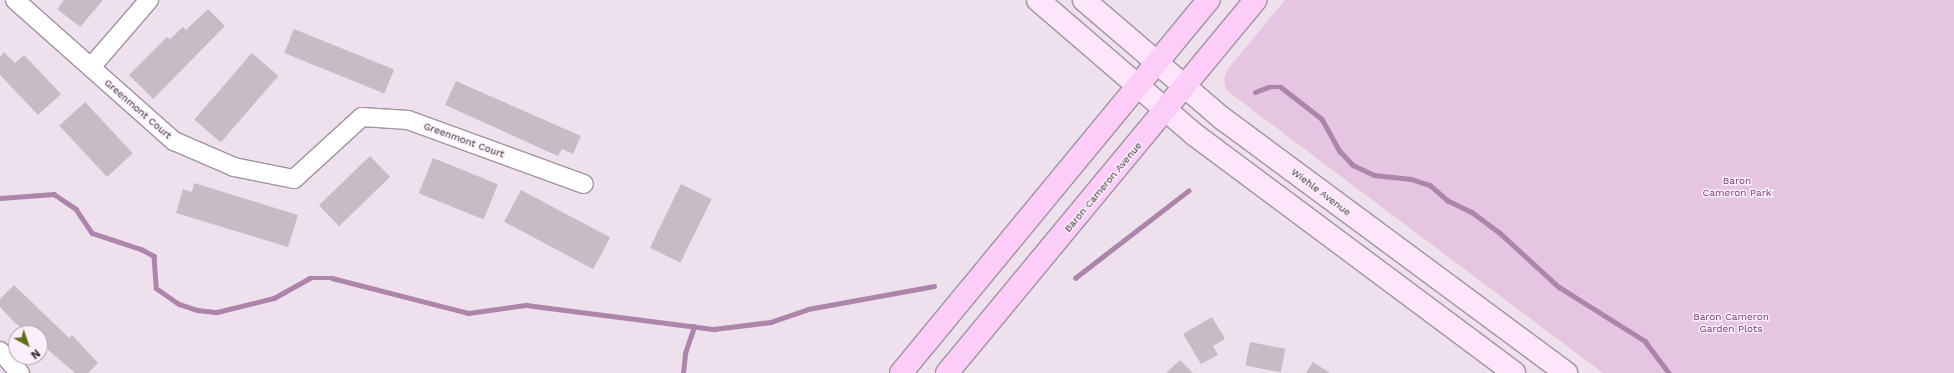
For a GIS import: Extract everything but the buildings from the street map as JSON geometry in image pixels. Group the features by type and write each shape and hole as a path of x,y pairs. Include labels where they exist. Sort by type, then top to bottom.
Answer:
{"main road":[{"path":"1038,0 1137,88 1166,111 1514,373"},
{"name":"Wiehle Avenue","path":"1084,0 1223,119 1566,373"},
{"path":"901,373 1158,64 1209,0"},
{"name":"Baron Cameron Avenue","path":"947,373 1166,111 1256,0"}],"street":[{"name":"Greenmont Court","path":"15,0 174,141 234,167 294,179 362,117 408,120 584,184"},
{"path":"91,67 149,0"},
{"path":"0,351 20,373"}],"green space":[{"name":"Baron Cameron Park","path":"1285,0 1954,0 1954,373 1603,373 1226,90 1224,79 1228,69"}],"waterway":[{"path":"1255,92 1269,87 1281,87 1322,119 1340,151 1353,165 1374,175 1411,179 1430,185 1447,200 1472,212 1500,233 1559,287 1645,341 1669,373"},
{"path":"1075,278 1188,191"},
{"path":"0,198 54,194 76,209 92,233 141,249 154,256 156,288 179,304 197,310 217,312 274,298 310,278 332,278 468,313 526,305 714,329 771,322 808,309 934,286"},
{"path":"683,373 685,353 694,327"}],"park label":[{"name":"Baron Cameron Garden Plots","path":"1731,322"}]}
